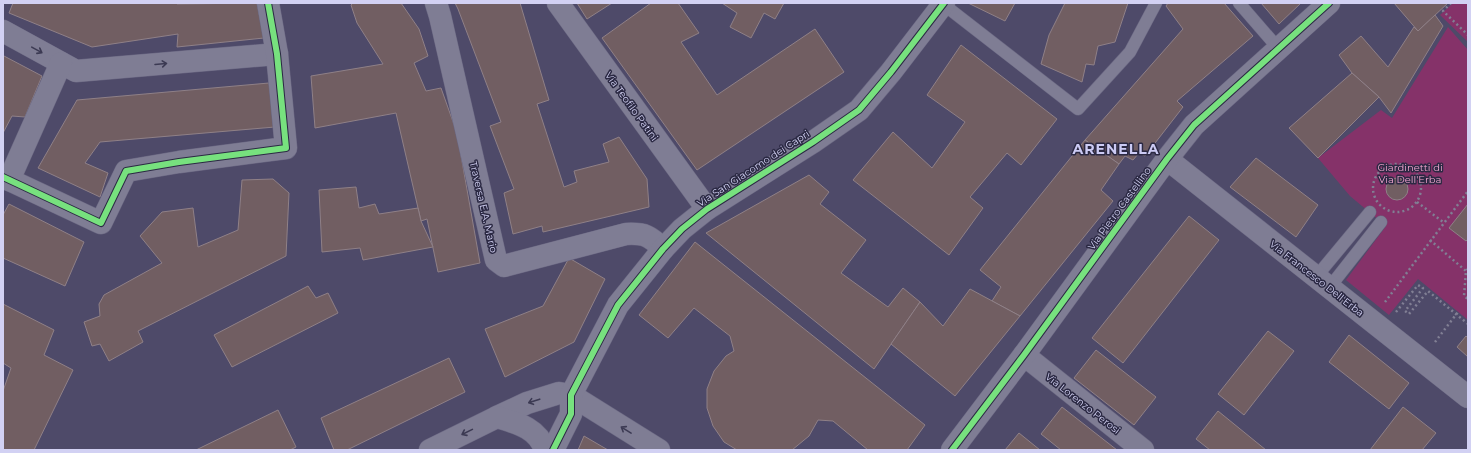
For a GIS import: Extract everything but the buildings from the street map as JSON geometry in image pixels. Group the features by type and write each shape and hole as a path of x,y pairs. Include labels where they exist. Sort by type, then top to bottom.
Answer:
{"street":[{"path":"61,64 6,179 101,223 126,171 179,162 286,148 277,54 268,3"},
{"name":"Traversa E.A. Mario","path":"436,3 496,260 504,266 626,234 640,234 653,240 663,249"},
{"name":"Via Teofilo Patini","path":"558,3 707,209"},
{"name":"Via Pietro Castellino","path":"952,450 1024,355 1167,159 1194,125 1329,3"},
{"name":"Via San Giacomo dei Capri","path":"553,450 571,414 571,395 618,305 663,249 682,230 707,209 813,142 859,110 891,72 943,4"},
{"path":"3,31 61,64 76,70 277,54"},
{"name":"Via Francesco Dell'Erba","path":"1167,159 1468,397"},
{"name":"Via Lorenzo Perosi","path":"1024,355 1143,450"},
{"path":"430,450 527,403 559,393 571,395 659,450"},
{"path":"496,417 518,423 530,429 543,442 546,450"}],"lane":[{"path":"943,4 1078,109 1130,52 1156,3"},
{"path":"1239,3 1278,48"},
{"path":"1323,282 1370,212"},
{"path":"1323,282 1381,222"}],"path":[{"path":"1451,3 1443,10 1468,34"},
{"path":"1389,166 1404,166 1411,169 1420,181 1421,190 1417,202 1408,210 1400,212 1392,212 1385,209 1378,203 1374,196 1373,189 1377,175 1382,169 1389,166"},
{"path":"1388,298 1443,222 1468,191"},
{"path":"1417,202 1443,222"},
{"path":"1430,240 1467,271 1464,296 1468,299"},
{"path":"1395,314 1418,285 1423,288 1405,311 1410,314 1428,291 1468,324"},
{"path":"1436,342 1457,314"}],"green space":[{"path":"1453,3 1468,3 1468,42 1440,15"},
{"name":"Giardinetti di Via Dell'Erba","path":"1448,27 1468,50 1468,320 1418,279 1389,315 1346,280 1386,226 1350,196 1318,158 1381,110 1392,118"}],"cycle path":[{"path":"3,177 101,223 126,171 179,162 286,148 277,54 268,3"},
{"path":"553,450 571,414 571,395 618,305 663,249 682,229 707,209 813,142 859,110 891,72 944,3"},
{"path":"952,450 1024,355 1167,159 1194,125 1329,3"}],"district":[{"name":"ARENELLA","path":"1116,149"}]}
